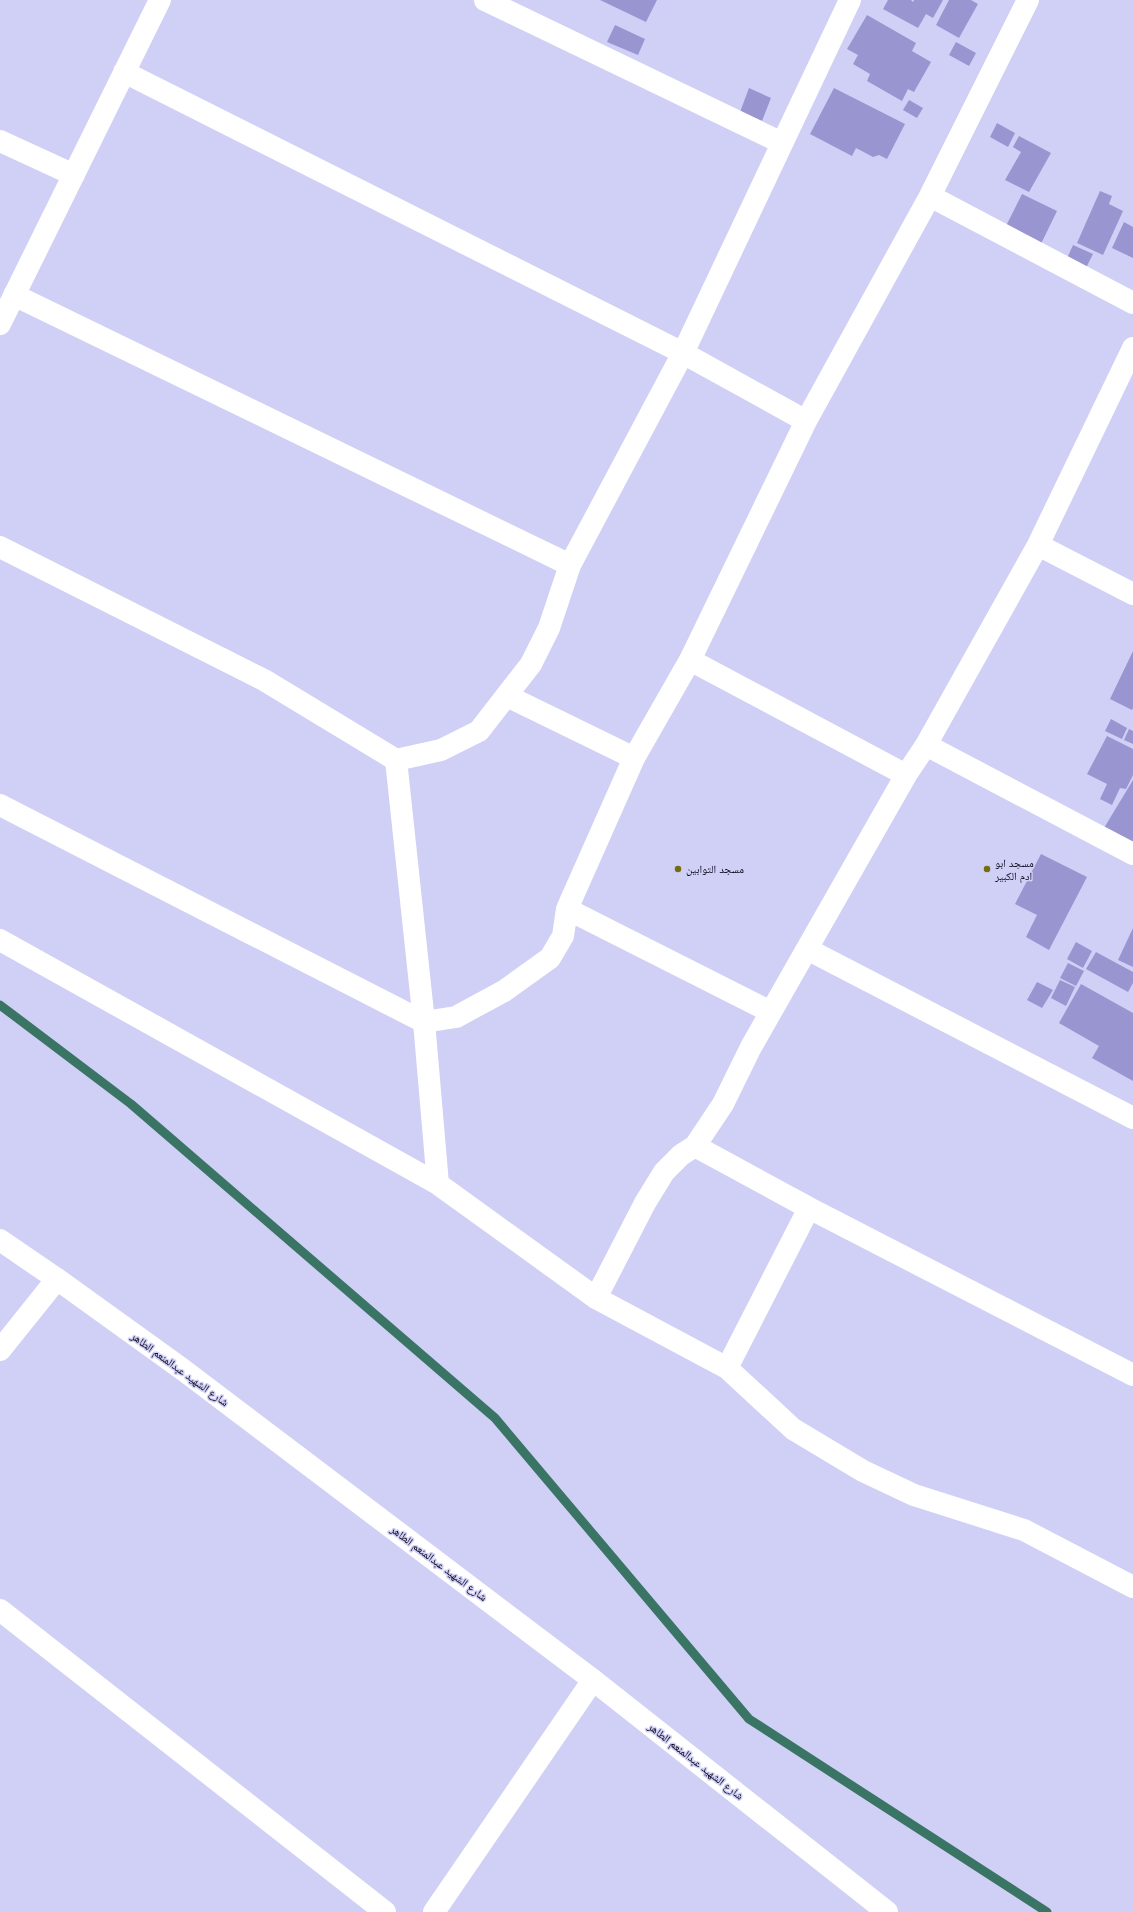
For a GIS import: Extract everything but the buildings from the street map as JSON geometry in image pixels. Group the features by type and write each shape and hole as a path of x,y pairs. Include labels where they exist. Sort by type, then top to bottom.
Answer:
{"street":[{"path":"0,324 160,0"},
{"path":"485,0 782,143"},
{"path":"0,547 264,680 396,760 441,750 479,731 532,664 545,635 570,565 683,353 850,0"},
{"path":"0,804 424,1022 456,1017 504,991 550,958 563,936 567,909 634,758 690,660 806,421 930,196 1028,0"},
{"path":"124,72 683,353 806,421"},
{"path":"0,141 74,175"},
{"path":"930,196 1133,303"},
{"path":"14,295 570,565"},
{"path":"596,1298 645,1203 664,1172 681,1155 695,1146 723,1104 751,1047 906,775 926,745 1038,545 1133,348"},
{"path":"1038,545 1133,594"},
{"path":"690,660 906,775"},
{"path":"507,696 634,758"},
{"path":"926,745 1133,854"},
{"path":"396,760 424,1022 438,1184"},
{"path":"567,909 771,1012"},
{"path":"0,940 438,1184 596,1298 727,1368 793,1429 862,1471 914,1496 1024,1530 1133,1587"},
{"path":"808,949 1133,1118"},
{"path":"695,1146 808,1208 1133,1375"},
{"path":"727,1368 808,1208"},
{"name":"شارع الشهيد عبدالمنعم الطاهر","path":"0,1240 182,1369 593,1680 887,1912"},
{"path":"0,1350 57,1279"},
{"path":"0,1610 385,1912"},
{"path":"434,1912 593,1680"}],"waterway":[{"path":"0,1005 131,1104 495,1418 749,1719 1047,1912"}],"place":[{"name":"مسجد التوابين","path":"678,869"},
{"name":"مسجد ابو ادم الكبير","path":"987,869"}]}
